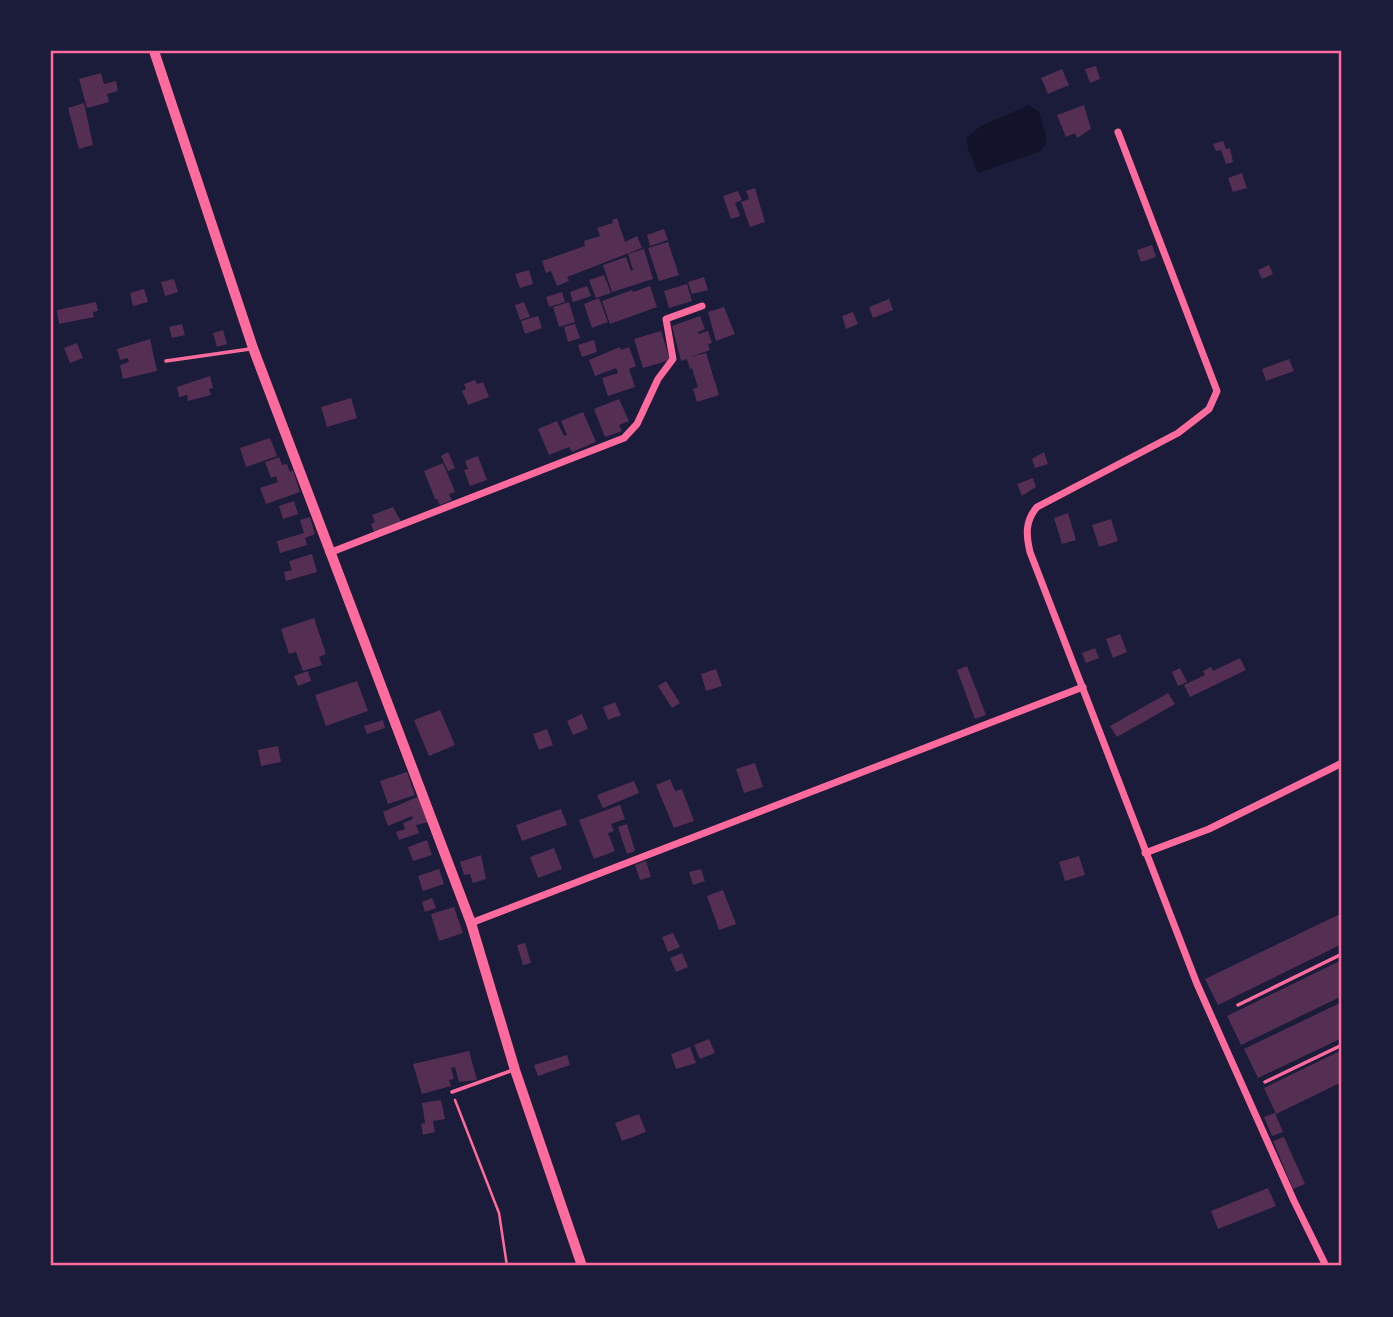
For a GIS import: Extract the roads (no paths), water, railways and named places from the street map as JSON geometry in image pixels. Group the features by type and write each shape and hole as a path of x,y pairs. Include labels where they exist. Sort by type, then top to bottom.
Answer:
{"street":[{"path":"154,51 253,348 471,923 515,1070 582,1266"},
{"path":"1118,131 1217,391 1209,409 1195,422 1037,508 1028,521 1026,536 1145,853 1203,997 1294,1202 1326,1266"},
{"path":"329,553 624,438 637,424 658,379 673,359 666,319 702,306"},
{"path":"471,923 1083,687"},
{"path":"1145,853 1209,829 1342,763"}],"lane":[{"path":"166,361 253,348"},
{"path":"1238,1005 1342,954"},
{"path":"1265,1082 1342,1045"},
{"path":"452,1092 515,1070"}]}
